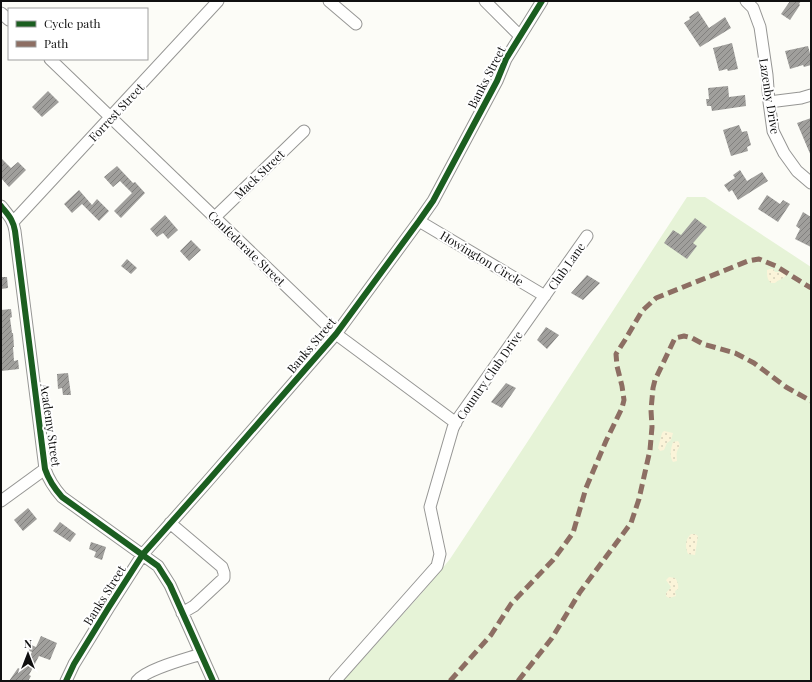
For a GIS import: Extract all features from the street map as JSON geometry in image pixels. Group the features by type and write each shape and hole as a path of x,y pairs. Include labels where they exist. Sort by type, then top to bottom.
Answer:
{"street":[{"name":"Forrest Street","path":"13,222 218,1"},
{"path":"329,1 356,24"},
{"path":"485,1 520,36"},
{"name":"Banks Street","path":"66,681 74,664 143,554 336,334 420,221 433,201 497,81 506,59 542,1"},
{"name":"Lazenby Drive","path":"746,1 753,8 760,27 773,131 784,153 797,170 811,183"},
{"name":"Confederate Street","path":"52,60 336,334 456,422"},
{"path":"769,102 801,98 811,95"},
{"name":"Mack Street","path":"215,217 304,131"},
{"name":"Academy Street","path":"1,206 13,222 15,231 45,469 49,479 53,487 62,497 158,566 170,585 213,681"},
{"name":"Howington Circle","path":"420,221 545,296"},
{"name":"Club Lane","path":"545,296 587,236"},
{"name":"Country Club Drive","path":"335,681 437,566 440,554 430,507 456,422 545,296"},
{"path":"1,501 45,469"},
{"path":"170,523 222,567 224,573 224,578 194,606 182,613"},
{"path":"137,681 150,672 201,654"}],"green space":[{"path":"687,197 705,197 811,267 811,681 343,681 421,594 450,559"}],"sand":[{"path":"773,269 775,272 782,272 785,274 785,277 775,283 771,283 767,274 767,270"},
{"path":"664,431 673,433 671,440 667,443 664,450 660,451 658,448 662,433"},
{"path":"678,441 680,446 677,453 677,461 673,462 671,455 673,442"},
{"path":"691,534 698,536 695,555 688,554 686,549 686,543"},
{"path":"669,577 675,578 678,583 678,589 675,591 676,596 669,598 666,596 666,593 671,587 666,580"}],"building":[{"path":"790,1 801,1 790,20 781,14"},
{"path":"698,11 709,28 725,17 731,28 700,47 684,23 690,19 689,17"},
{"path":"732,43 738,69 719,71 713,48"},
{"path":"808,46 811,57 811,65 804,67 803,65 790,69 785,51"},
{"path":"728,86 729,97 745,95 746,106 712,111 711,106 707,106 706,99 709,99 708,88"},
{"path":"48,91 59,102 42,117 32,107"},
{"path":"811,118 811,156 797,123"},
{"path":"739,125 742,132 747,131 751,145 747,147 748,151 731,156 723,130"},
{"path":"1,158 11,168 18,162 26,170 9,187 1,178"},
{"path":"117,166 145,193 121,218 114,211 132,193 120,181 113,187 104,177"},
{"path":"740,170 747,181 762,172 768,181 738,200 732,190 729,192 724,185 735,178 733,175"},
{"path":"79,190 92,205 97,199 109,211 99,221 82,204 72,213 64,204"},
{"path":"767,195 780,204 783,200 790,204 778,222 758,209"},
{"path":"803,212 811,217 811,247 795,239 800,229 796,226"},
{"path":"165,215 178,230 168,239 163,233 157,237 150,229"},
{"path":"695,218 707,227 693,243 697,246 687,259 664,243 673,230 681,235"},
{"path":"191,240 201,250 189,261 180,251"},
{"path":"127,259 137,268 131,274 121,266"},
{"path":"587,275 600,283 583,300 571,293"},
{"path":"1,277 7,277 8,288 1,289"},
{"path":"11,309 12,317 10,318 13,333 14,361 18,360 19,369 1,371 1,310"},
{"path":"546,327 559,335 547,349 537,340"},
{"path":"68,373 71,395 63,395 62,388 58,389 57,374"},
{"path":"506,383 516,388 502,408 491,402"},
{"path":"28,508 37,519 23,531 14,520"},
{"path":"60,522 76,534 70,542 53,531"},
{"path":"91,542 106,547 102,560 94,557 96,552 89,549"},
{"path":"41,636 57,643 50,660 39,656 29,675 31,676 28,681 9,681 18,668 22,670 32,652 27,650 29,644 36,647"}],"marked path":[{"path":"450,681 491,635 511,604 553,560 573,533 586,488 622,408 624,400 616,354 642,311 656,298 748,261 759,259 776,266 811,288"},
{"path":"518,681 552,638 580,592 631,523 639,499 650,450 653,388 655,380 675,338 684,336 692,338 703,344 735,353 754,363 786,387 811,401"}],"cycle path":[{"path":"66,681 74,664 143,554 336,334 419,221 433,201 497,81 506,59 542,1"},
{"path":"1,206 12,220 15,231 45,469 48,477 62,497 158,566 170,585 213,681"}]}
